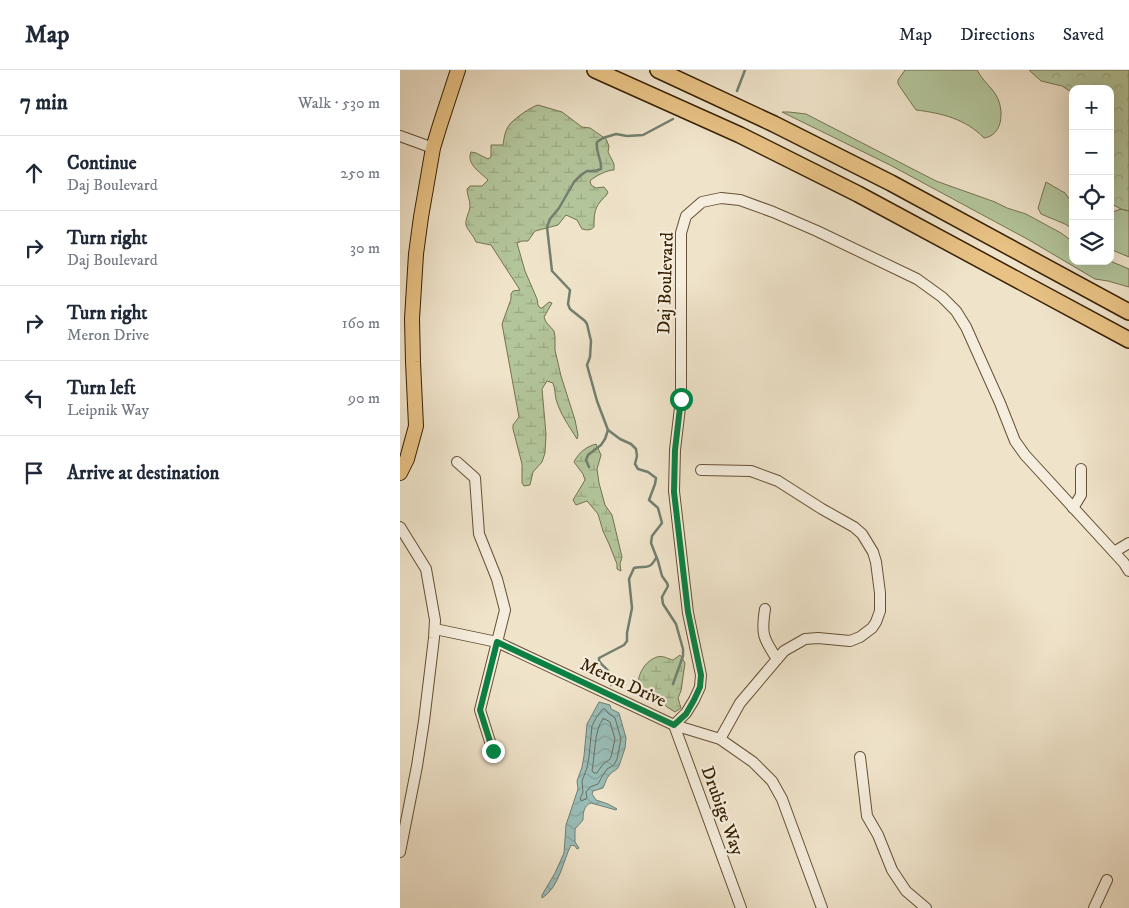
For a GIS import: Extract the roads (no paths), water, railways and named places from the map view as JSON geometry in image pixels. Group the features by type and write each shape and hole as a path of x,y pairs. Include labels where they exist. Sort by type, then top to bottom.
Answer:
{"highway":[{"path":"596,70 732,132 851,190 1129,340"},
{"path":"658,70 774,124 883,179 1129,312"}],"main road":[{"path":"400,473 407,459 416,426 412,343 413,294 418,235 433,148 458,70"}],"street":[{"path":"400,136 433,148"},
{"name":"Daj Boulevard","path":"674,725 686,714 694,700 700,687 701,675 688,612 674,492 675,450 681,399 681,233 686,216 702,202 721,198 740,200 773,212 917,279 942,297 956,311 966,327 1000,402 1015,441 1025,456 1124,563 1129,571"},
{"path":"457,462 475,478 479,534 497,579 505,610 480,710 493,751"},
{"path":"1073,508 1081,495 1081,469"},
{"path":"701,470 751,471 778,482 854,527 862,534 873,552 880,601 880,611 876,622 860,638 850,641 818,638 805,639 784,651 740,702 720,739"},
{"path":"400,527 426,569 434,611 435,629 417,766 402,833 400,852"},
{"path":"1114,552 1129,543"},
{"path":"765,609 762,627 770,649 777,659"},
{"name":"Meron Drive","path":"435,629 497,642 674,725 720,739 753,762 772,781 782,799 822,908"},
{"name":"Drubige Way","path":"674,725 741,908"},
{"path":"860,757 867,816 897,877 906,891 926,908"},
{"path":"1094,908 1107,880"}],"water":[{"path":"599,702 610,705 611,709 619,713 626,738 619,766 607,778 603,788 593,791 592,794 596,800 617,809 591,803 585,807 583,820 575,829 575,842 579,848 577,849 571,845 557,881 548,894 542,898 564,853 566,825 578,789 577,781 584,756 587,724"}],"waterway":[{"path":"737,91 745,70"},
{"path":"673,119 643,135 627,136 616,134 597,142 601,169 587,171 574,182 559,208 550,219 547,227 552,271 570,290 568,304 570,309 587,324 591,341 590,357 587,365 597,401 608,430 631,444 636,449 635,464 638,469 648,472 656,478 649,500 658,508 662,523 652,536 651,543 662,576 668,586 662,597 663,604 676,624 683,649 683,656 673,684"},
{"path":"589,467 586,460 588,455 601,445 608,430"},
{"path":"611,685 610,673 599,661 599,658 624,645 627,641 632,608 629,579 634,568 647,567 656,558"}]}
